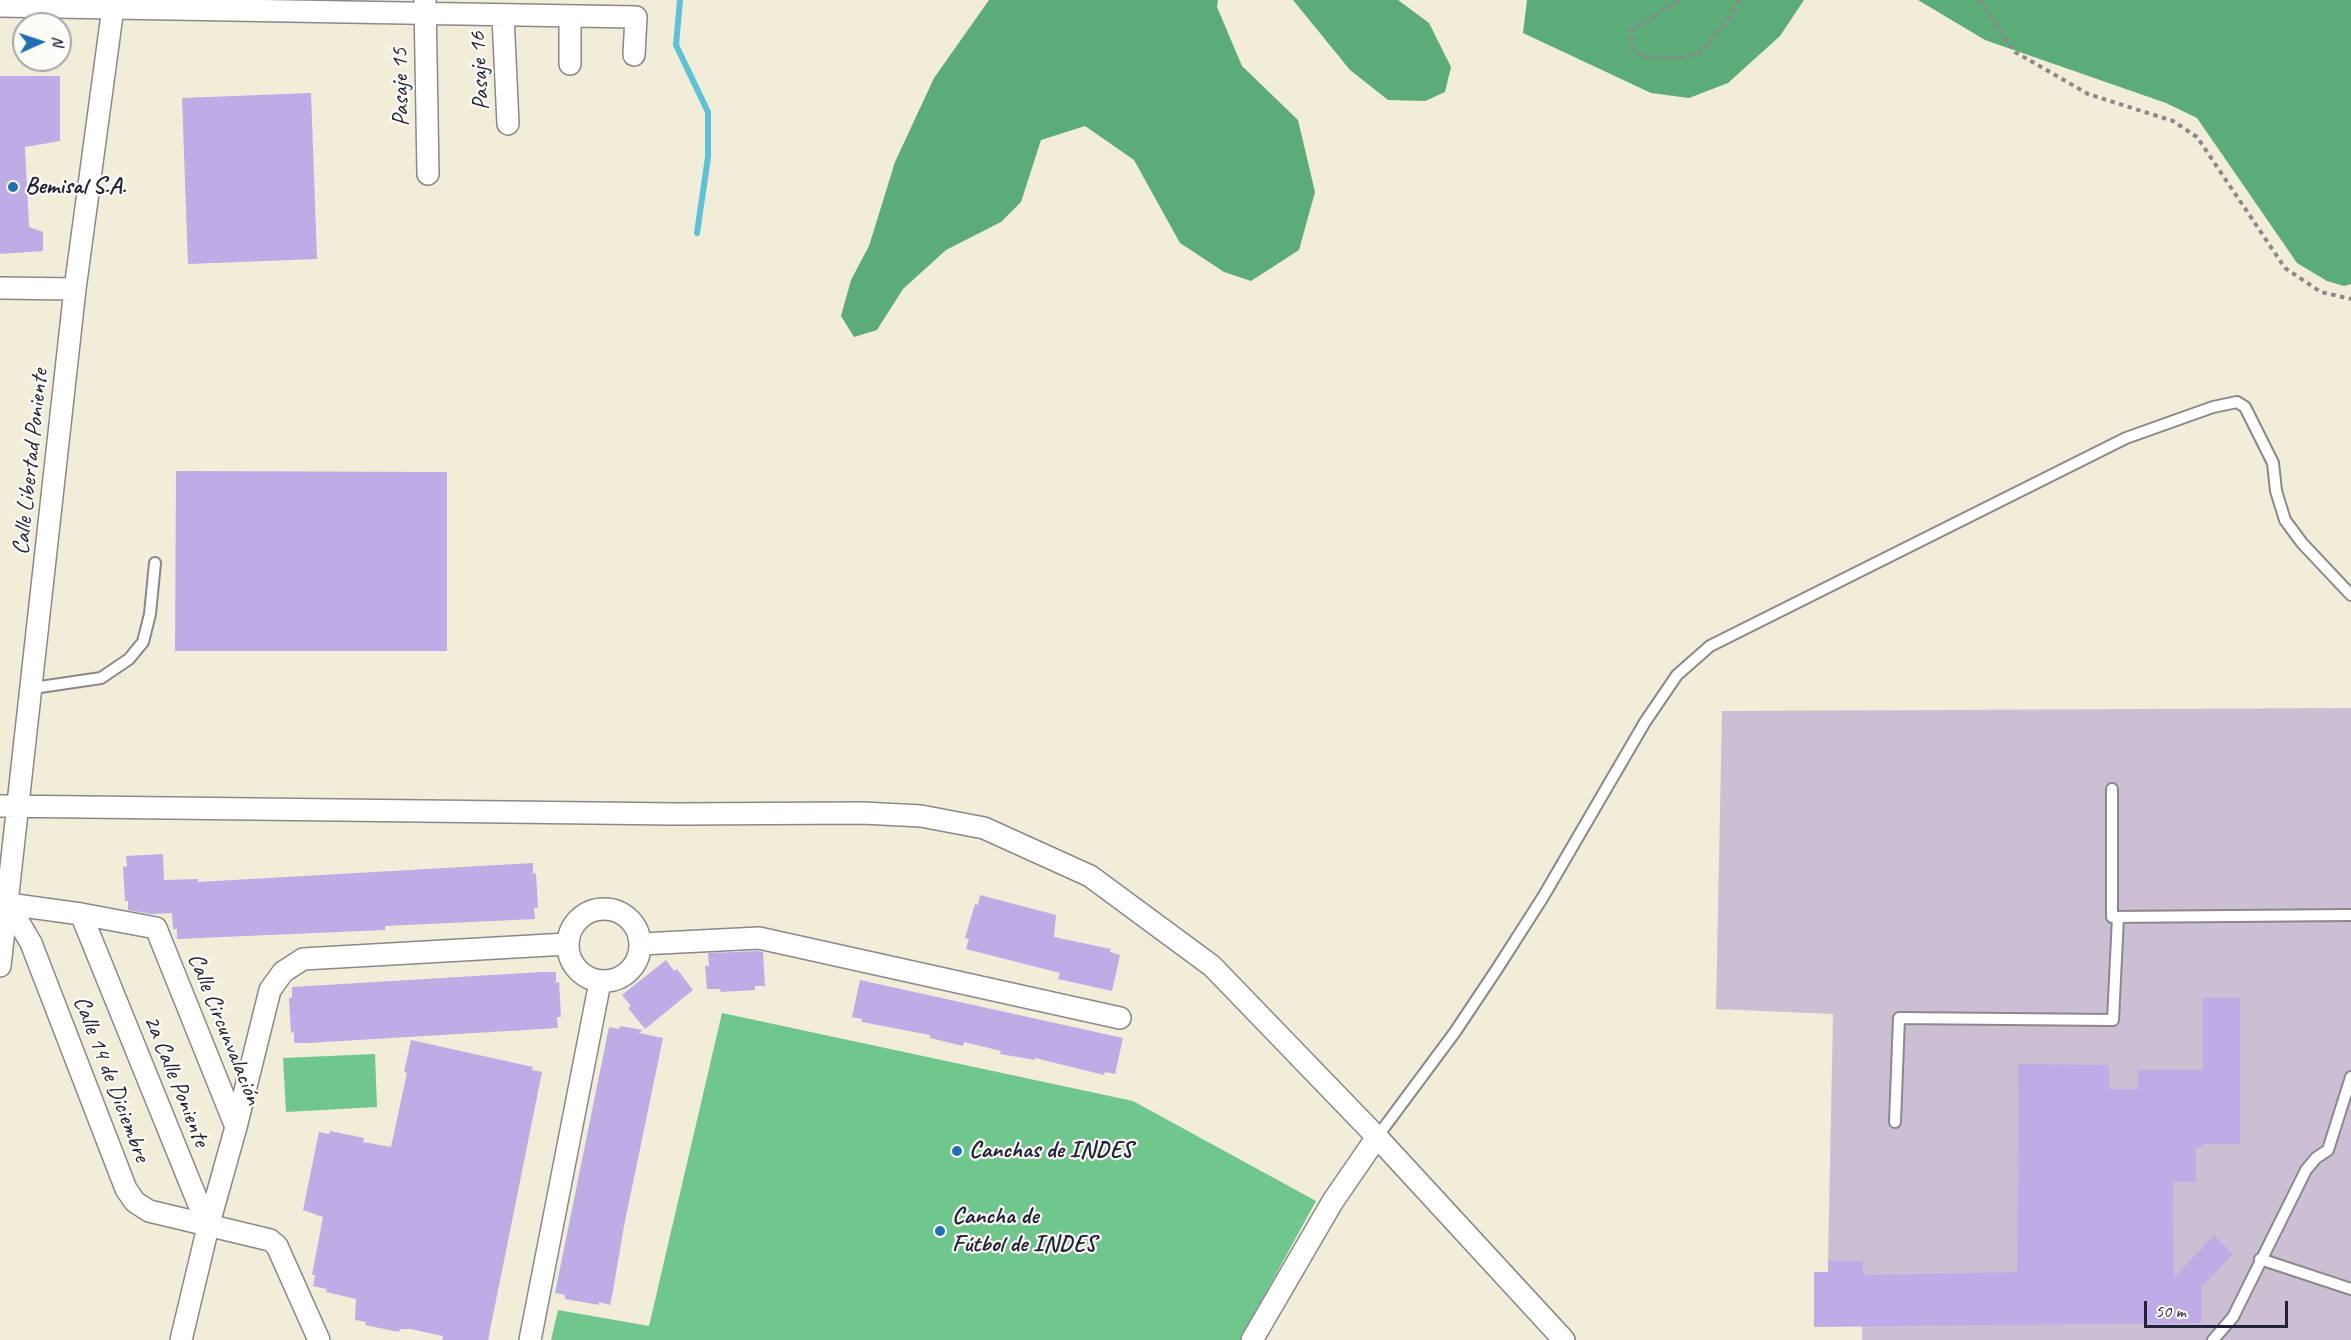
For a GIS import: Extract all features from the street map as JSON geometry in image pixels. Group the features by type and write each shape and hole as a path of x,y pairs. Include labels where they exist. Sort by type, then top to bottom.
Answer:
{"street":[{"path":"0,6 30,3 425,7 561,11 636,17 634,56"},
{"name":"Calle Libertad Poniente","path":"0,966 8,904 10,806 33,688 75,289 114,4"},
{"name":"Pasaje 15","path":"425,7 428,174"},
{"name":"Pasaje 16","path":"495,10 508,124"},
{"path":"561,11 570,64"},
{"path":"0,288 75,289"},
{"path":"10,806 676,814 863,813 921,816 984,828 1090,876 1212,966 1377,1137 1564,1340"},
{"path":"8,904 81,914"},
{"name":"Calle 14 de Diciembre","path":"8,904 31,943 126,1189 135,1202 149,1211 208,1227"},
{"path":"598,909 610,909 627,917 638,932 641,944 633,967 624,976 600,982 580,973 573,965 567,944 576,921 586,913 598,909"},
{"name":"Calle Circunvalación","path":"81,914 156,928 236,1127 208,1227"},
{"name":"2a Calle Poniente","path":"81,914 208,1227"},
{"path":"641,944 759,938 1120,1018"},
{"path":"236,1127 270,990 283,972 303,959 567,944"},
{"path":"530,1340 600,982"},
{"path":"1252,1340 1333,1201 1377,1137"},
{"path":"181,1340 208,1227 260,1237 277,1246 319,1340"}],"lane":[{"path":"1377,1137 1455,1032 1509,951 1550,887 1645,722 1677,675 1710,646 2126,438 2213,406 2237,402 2245,407 2273,463 2276,491 2285,520 2302,543 2351,595"},
{"path":"33,688 101,678 129,659 143,642 150,614 155,563"},
{"path":"2112,789 2112,916 2351,915"},
{"path":"1896,1122 1899,1018 2113,1020 2118,917"},
{"path":"2213,1340 2233,1317 2259,1259 2306,1170 2316,1158 2328,1150 2351,1077"},
{"path":"2259,1259 2351,1289"}],"path":[{"path":"1680,0 1632,30 1632,48 1644,57 1677,58 1698,53 1727,21 1740,0"},
{"path":"1979,0 2015,52 2088,94 2173,121 2197,137 2285,268 2321,292 2351,299"}],"shaded area":[{"path":"2351,708 2351,1340 1862,1340 1863,1262 1828,1261 1833,1014 1716,1009 1722,711"}],"green space":[{"path":"989,0 1218,0 1217,7 1242,66 1298,120 1315,192 1299,250 1251,281 1224,272 1180,243 1134,160 1085,126 1041,140 1021,202 1001,222 946,250 903,289 877,330 854,337 841,316 851,280 869,246 895,162 934,78"},
{"path":"1293,0 1398,0 1429,23 1451,67 1445,92 1425,101 1388,100 1350,70"},
{"path":"1527,0 1804,0 1780,36 1728,83 1689,98 1651,93 1523,33"},
{"path":"1918,0 2351,0 2351,284 2344,286 2327,281 2297,263 2197,118 2166,103 1985,40"},
{"name":"Canchas de INDES","path":"722,1013 1133,1101 1316,1201 1240,1340 551,1340 558,1310 649,1326"},
{"path":"375,1054 377,1107 286,1112 283,1058"}],"building":[{"name":"Bemisal S.A.","path":"0,76 60,76 60,141 25,147 29,227 43,232 43,251 0,254"},
{"path":"311,93 317,259 188,264 182,98"},
{"path":"176,471 447,472 447,651 175,651"},
{"path":"163,854 164,880 198,879 198,882 533,863 533,874 536,873 538,908 534,908 535,919 385,926 385,930 177,939 177,929 173,929 172,913 151,914 128,910 128,901 125,901 123,867 127,866 126,856"},
{"path":"980,895 1056,915 1054,937 1111,949 1110,952 1120,955 1112,991 1058,979 1060,973 966,949 969,939 965,938"},
{"path":"763,952 765,986 755,986 755,990 721,992 720,989 707,989 705,966 709,966 708,953"},
{"path":"666,960 674,971 677,969 693,990 645,1029 628,1008 631,1006 622,995"},
{"path":"556,972 556,983 559,982 561,1017 557,1017 558,1028 308,1043 294,1043 294,1032 291,1033 289,998 292,998 292,987"},
{"path":"860,980 1123,1038 1115,1074 1105,1072 1104,1075 1035,1058 1035,1060 1000,1054 1001,1051 964,1042 963,1046 930,1038 930,1035 862,1022 862,1019 852,1017"},
{"path":"2203,998 2240,998 2240,1144 2203,1144 2203,1147 2196,1147 2196,1182 2173,1182 2174,1278 2214,1235 2233,1254 2201,1288 2201,1323 1814,1327 1814,1272 1828,1272 1828,1261 1863,1261 1863,1275 2017,1272 2018,1064 2109,1065 2109,1089 2138,1089 2138,1070 2203,1070"},
{"path":"620,1026 643,1030 639,1033 663,1038 610,1305 599,1302 599,1305 565,1299 565,1295 555,1293 609,1027 619,1029"},
{"path":"411,1040 533,1067 532,1070 542,1072 488,1340 442,1340 443,1336 410,1329 400,1329 399,1332 365,1325 366,1322 355,1320 356,1299 326,1292 327,1289 313,1286 315,1275 312,1275 323,1217 303,1210 319,1132 329,1134 330,1131 364,1138 363,1142 391,1147 407,1073 404,1072"}],"waterway":[{"path":"680,0 676,45 708,112 708,157 697,233"}],"place":[{"name":"Bemisal S.A.","path":"13,187"},
{"name":"Canchas de INDES","path":"957,1151"},
{"name":"Cancha de Fútbol de INDES","path":"940,1231"}]}
